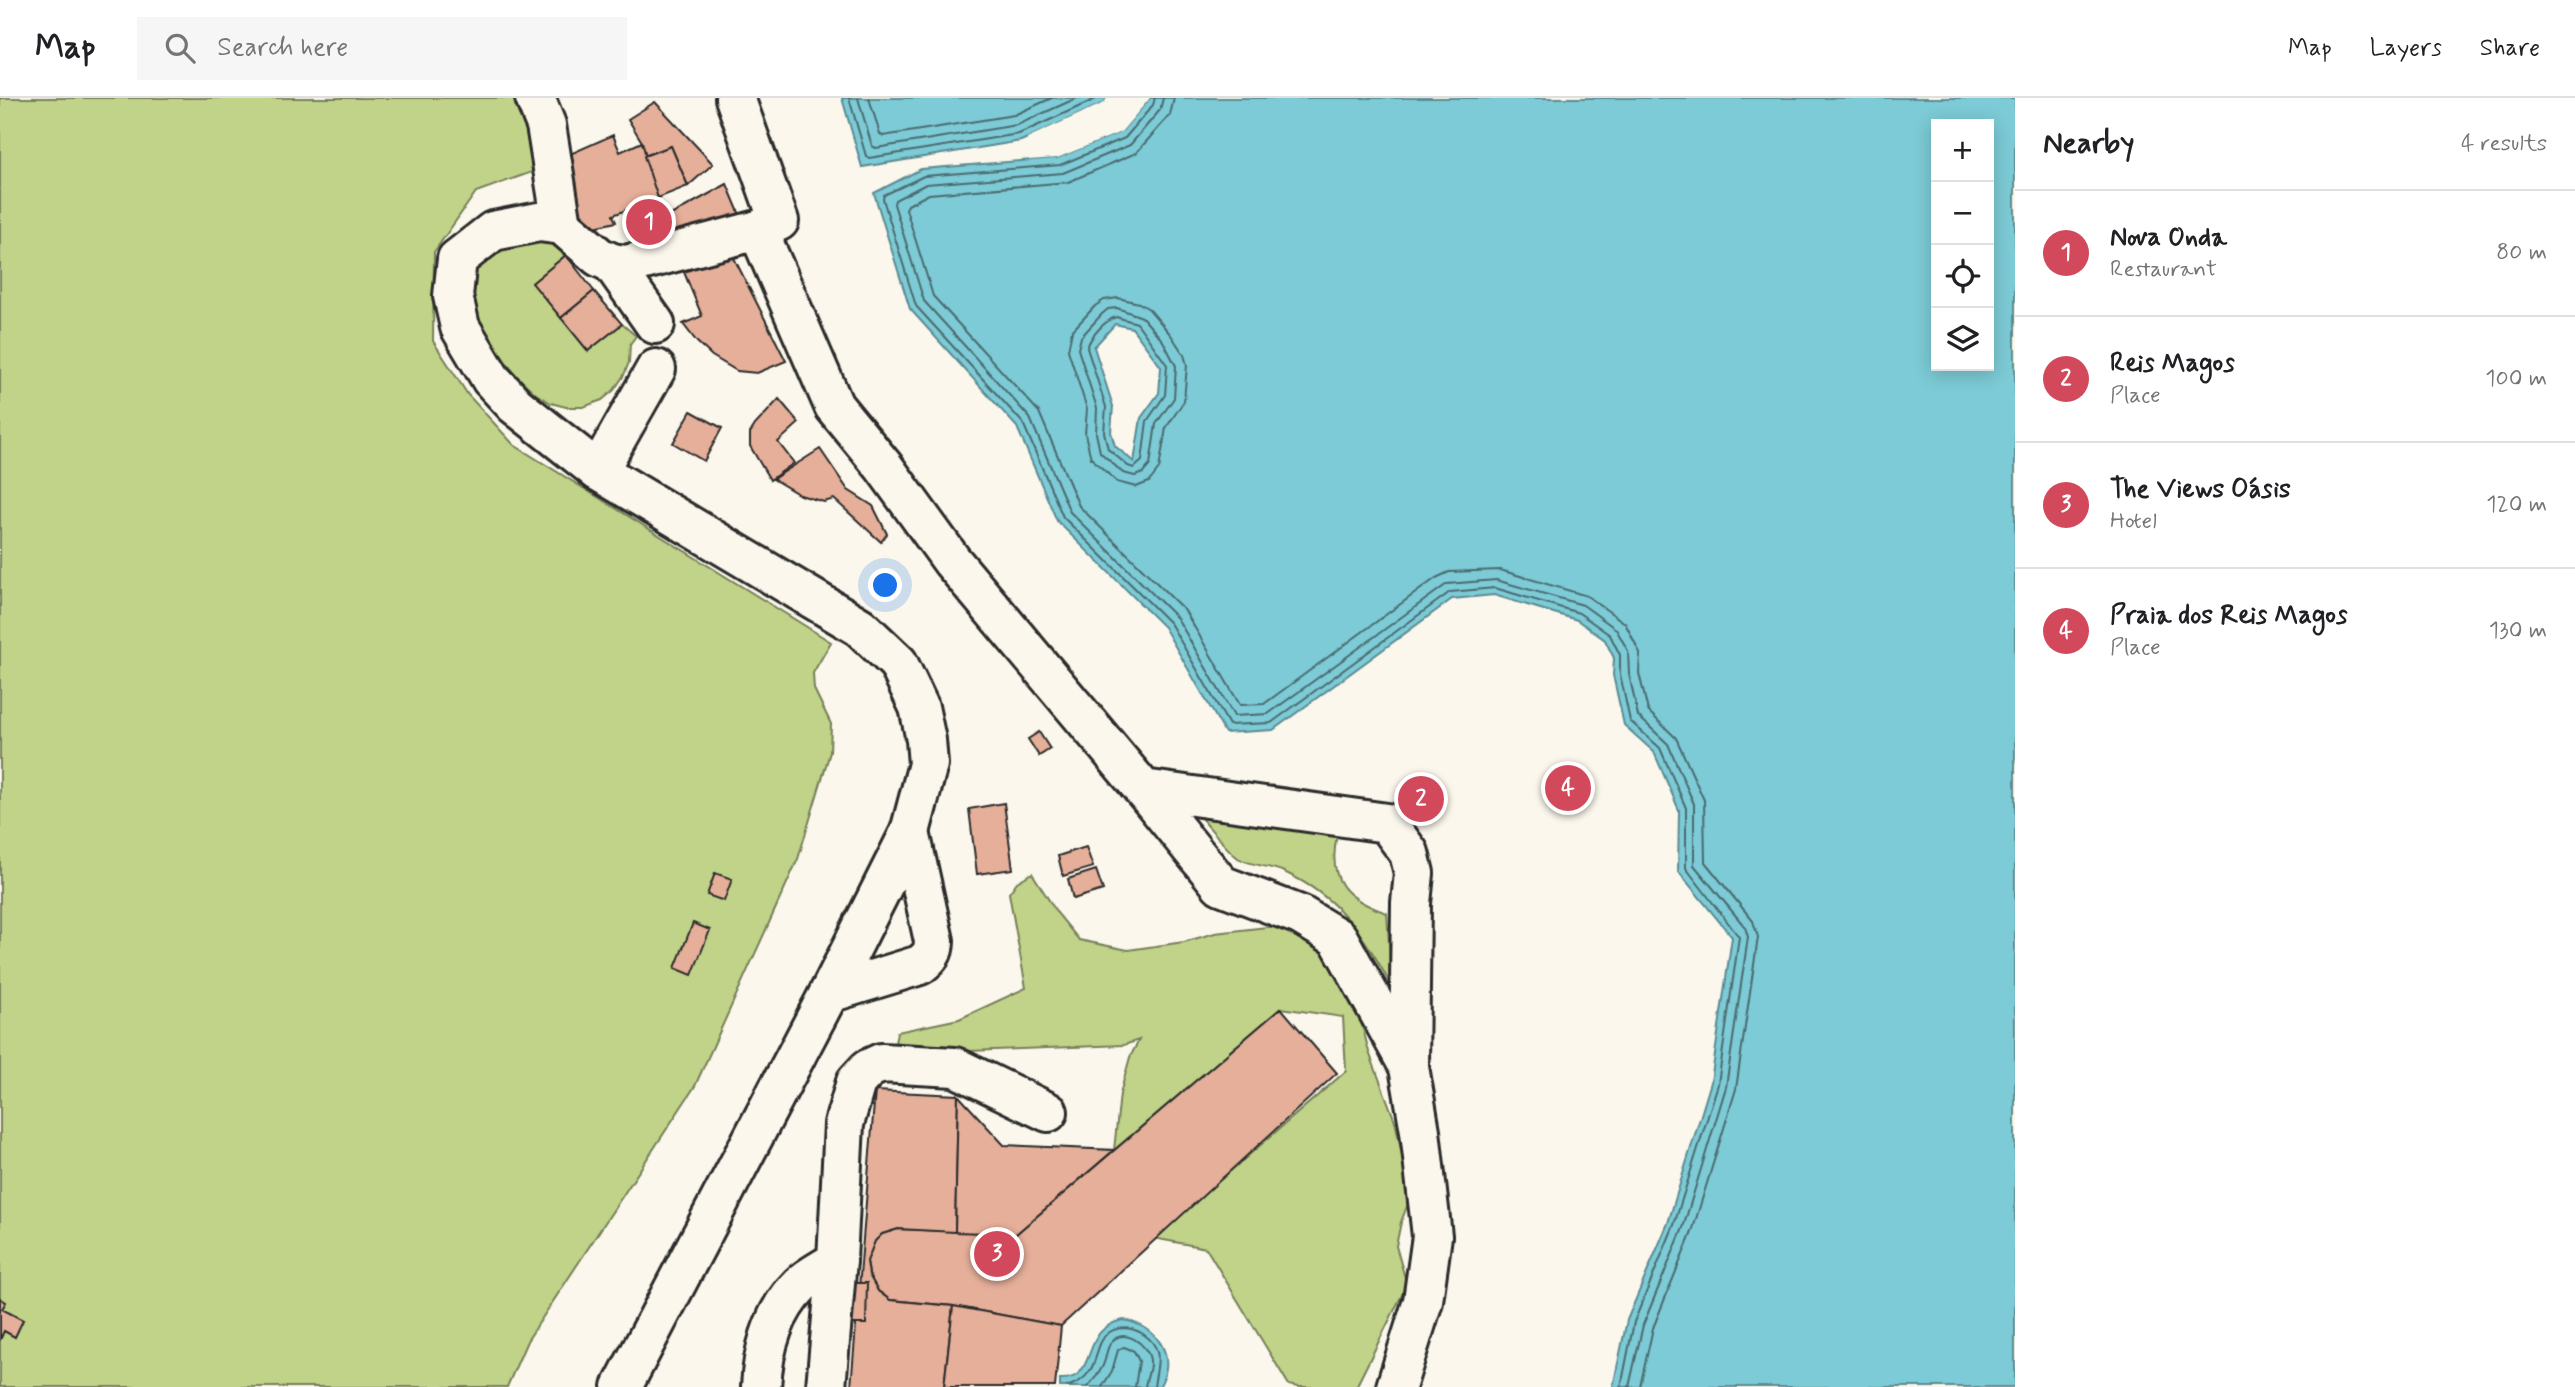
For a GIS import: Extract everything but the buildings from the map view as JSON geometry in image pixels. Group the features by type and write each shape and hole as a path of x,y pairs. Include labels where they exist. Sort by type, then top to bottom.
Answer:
{"street":[{"path":"535,98 545,125 562,225"},
{"path":"622,1387 910,832 928,764 926,740 919,707 898,663 860,627 598,471 515,405 491,379 460,327 453,296 457,259 493,231 539,222 562,225 591,251 612,263 626,265 758,230 779,221 735,98"},
{"path":"758,230 834,406 884,467 952,561 1221,885 1300,915 1338,938 1409,1067"},
{"path":"612,263 654,324"},
{"path":"598,471 656,369"},
{"path":"1143,789 1387,823 1409,853 1415,873 1411,903 1409,1067 1420,1131 1432,1236 1423,1301 1396,1387"},
{"path":"829,992 920,965 929,958 934,949 910,832"},
{"path":"826,1387 837,1260 844,1124 856,1082 868,1069 881,1063 955,1068 1048,1112"},
{"path":"761,1387 768,1335 781,1312 800,1285 837,1260"}],"green space":[{"path":"0,98 527,98 543,168 476,192 434,252 433,341 468,395 514,445 831,642 813,673 814,689 831,724 830,752 798,859 695,1086 527,1341 507,1387 0,1387"},
{"path":"531,236 551,243 566,255 533,283 622,324 636,336 630,344 629,362 624,375 614,390 602,400 583,407 566,407 551,403 536,394 518,377 477,325 466,279 473,259"},
{"path":"1201,818 1337,835 1335,864 1337,876 1343,886 1360,901 1387,913 1392,988 1361,936 1335,906 1320,893 1284,872 1238,858"},
{"path":"1032,873 1057,913 1079,940 1128,950 1184,942 1215,933 1285,925 1327,945 1349,975 1369,1052 1395,1121 1409,1201 1396,1246 1405,1278 1405,1289 1356,1387 1289,1385 1206,1248 1153,1238 1346,1071 1343,1017 1281,1008 1114,1150 1120,1094 1130,1057 1139,1040 1124,1045 893,1054 897,1032 959,1019 1026,988 1009,893 1017,882"}],"water":[{"path":"842,98 1107,98 1104,103 1021,141 862,167"},
{"path":"1150,98 2015,98 2015,1387 1613,1387 1627,1320 1668,1223 1711,1082 1732,937 1678,871 1679,810 1654,752 1624,725 1613,675 1614,658 1605,640 1577,620 1494,595 1452,599 1273,730 1225,733 1164,627 1057,521 1017,427 910,309 874,193 921,169 1057,158 1121,132","holes":["1115,324 1132,328 1161,367 1159,393 1141,418 1134,462 1115,446 1111,432 1113,406 1094,347"]},
{"path":"1124,1320 1146,1329 1161,1344 1166,1364 1159,1387 1060,1387 1060,1379 1080,1372 1100,1332"}],"pier":[{"path":"1110,98 1106,106 1028,142 1027,138 1104,103"},
{"path":"1145,98 1150,98 1121,132 1057,158 1029,160 1029,157 1056,155 1119,129"}],"place":[{"name":"Nova Onda","path":"649,222"},
{"name":"Praia dos Reis Magos","path":"1568,788"},
{"name":"Reis Magos","path":"1421,799"},
{"name":"The Views Oásis","path":"997,1254"}]}
